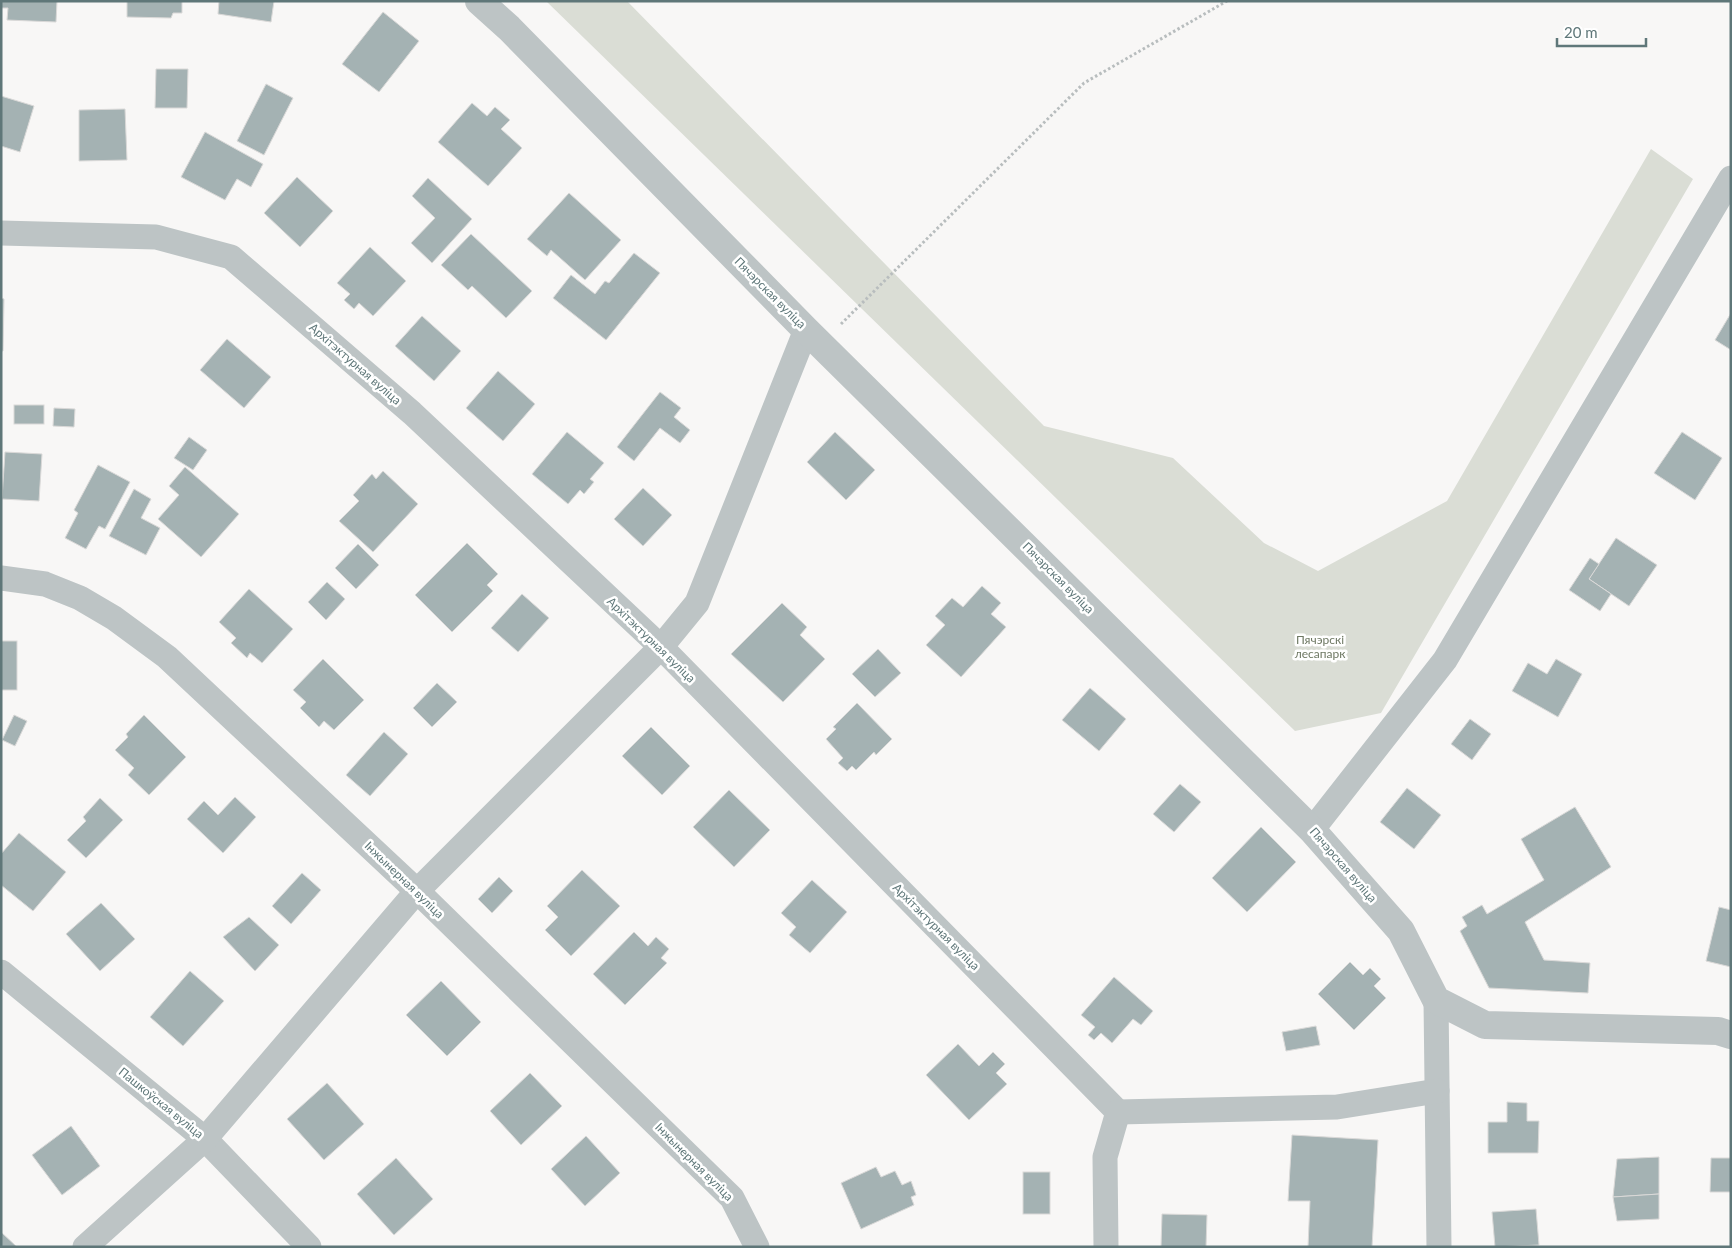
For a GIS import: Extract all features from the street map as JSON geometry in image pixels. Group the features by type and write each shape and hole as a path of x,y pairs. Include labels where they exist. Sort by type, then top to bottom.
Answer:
{"street":[{"name":"Пячэрская вуліца","path":"480,1 509,28 814,337 1312,830 1401,931 1436,1000 1439,1247"},
{"path":"1312,830 1445,660 1731,178"},
{"name":"Архітэктурная вуліца","path":"1,233 156,237 232,257 412,413 661,647 1118,1112"},
{"path":"86,1247 205,1139 417,892 661,647 697,603 814,337"},
{"name":"Інжынерная вуліца","path":"1,578 44,584 80,598 114,618 167,657 417,892 732,1198 758,1247"},
{"name":"Пашкоўская вуліца","path":"1,972 205,1139 309,1247"},
{"path":"1436,1000 1485,1025 1718,1031 1731,1035"},
{"path":"1106,1247 1105,1157 1118,1112 1337,1107 1437,1091"}],"path":[{"path":"814,337 1084,83 1227,1"}],"green space":[{"name":"Пячэрскі лесапарк","path":"546,1 627,1 1044,426 1173,458 1264,543 1318,571 1447,501 1651,149 1693,179 1381,713 1295,731"}],"building":[{"path":"1,1 57,1 56,22 7,20 8,8 1,8"},
{"path":"127,1 182,1 182,13 173,13 171,18 127,17"},
{"path":"219,1 274,1 271,22 218,14"},
{"path":"383,12 419,41 379,92 342,64"},
{"path":"156,69 188,69 187,108 155,108"},
{"path":"266,84 293,98 264,155 237,141"},
{"path":"1,96 34,106 20,152 1,146"},
{"path":"472,103 487,116 495,107 510,120 501,129 522,148 488,186 438,142"},
{"path":"125,109 127,160 79,161 79,110"},
{"path":"205,132 263,164 251,187 237,179 225,200 181,177"},
{"path":"297,177 333,211 300,247 264,213"},
{"path":"428,178 472,219 432,263 411,243 435,218 412,196"},
{"path":"569,193 621,240 585,280 551,250 547,256 527,239"},
{"path":"471,234 532,291 506,318 472,286 468,290 441,265"},
{"path":"370,247 406,281 373,316 359,303 354,309 344,300 350,294 337,283"},
{"path":"634,253 660,273 606,340 553,298 571,275 595,294 605,281 609,283"},
{"path":"1,298 4,299 3,351 1,351"},
{"path":"1731,313 1731,350 1715,340"},
{"path":"422,316 461,351 434,381 395,346"},
{"path":"227,339 271,377 244,408 200,370"},
{"path":"498,371 535,404 503,441 466,408"},
{"path":"660,392 681,408 674,417 690,430 680,443 660,428 634,461 617,447"},
{"path":"14,405 44,405 44,424 14,424"},
{"path":"54,408 75,409 74,427 53,426"},
{"path":"567,432 604,463 590,479 594,482 584,494 580,490 568,504 532,474"},
{"path":"835,432 875,470 846,500 807,462"},
{"path":"1682,432 1722,458 1695,500 1654,473"},
{"path":"189,437 207,450 193,470 174,458"},
{"path":"5,452 42,454 39,501 2,499"},
{"path":"98,465 130,482 105,529 99,526 86,549 65,538 78,513 74,510"},
{"path":"185,467 239,514 201,557 158,519 179,495 169,486"},
{"path":"383,471 418,504 373,552 339,521 359,501 353,495 372,474 376,479"},
{"path":"643,488 672,515 643,546 614,519"},
{"path":"134,489 151,499 141,518 160,528 146,555 109,536"},
{"path":"1616,538 1657,565 1629,606 1589,579"},
{"path":"467,543 498,574 487,585 493,591 452,632 415,595"},
{"path":"358,544 379,565 356,589 335,568"},
{"path":"1590,558 1599,564 1589,579 1611,594 1600,611 1569,590"},
{"path":"327,582 345,599 326,620 308,602"},
{"path":"982,586 1001,603 991,614 1006,627 961,677 926,645 945,625 935,616 952,598 963,607"},
{"path":"249,589 293,629 262,663 250,653 247,658 231,643 236,638 219,622"},
{"path":"522,594 549,618 518,652 491,628"},
{"path":"782,603 807,627 800,635 825,659 783,702 731,654"},
{"path":"1,641 17,641 17,690 1,690"},
{"path":"878,649 901,673 875,697 852,674"},
{"path":"323,659 364,700 334,730 324,721 319,727 300,708 306,702 293,690"},
{"path":"1556,659 1582,674 1558,717 1512,691 1528,663 1547,674"},
{"path":"437,683 457,702 432,727 413,708"},
{"path":"1090,688 1126,719 1099,751 1062,720"},
{"path":"857,703 892,739 876,755 874,752 856,770 852,766 847,771 838,763 843,758 826,739 836,729 833,727"},
{"path":"14,715 27,721 15,746 2,740"},
{"path":"144,715 186,757 149,795 128,775 134,768 115,750 128,737 126,734"},
{"path":"1470,719 1491,734 1472,760 1451,744"},
{"path":"651,727 690,766 662,795 622,756"},
{"path":"384,732 408,754 370,796 346,775"},
{"path":"1180,784 1201,802 1174,832 1153,814"},
{"path":"1407,788 1441,815 1414,849 1380,822"},
{"path":"729,790 770,830 734,867 693,827"},
{"path":"235,797 256,817 223,853 187,819 204,801 218,815"},
{"path":"100,798 123,820 86,858 67,840 86,821 83,817"},
{"path":"1575,807 1611,867 1525,922 1544,960 1590,963 1588,993 1489,988 1460,931 1467,926 1462,917 1482,905 1487,914 1544,880 1521,839"},
{"path":"1261,827 1296,862 1247,912 1212,878"},
{"path":"19,833 66,872 33,911 1,885 1,854"},
{"path":"582,870 620,906 571,956 545,930 558,917 547,906"},
{"path":"302,873 321,890 291,924 272,906"},
{"path":"499,877 513,891 492,913 478,899"},
{"path":"812,880 847,912 810,953 789,935 796,927 781,913"},
{"path":"101,903 135,939 100,971 66,934"},
{"path":"1719,907 1731,910 1731,967 1706,961"},
{"path":"249,917 279,945 255,971 223,937"},
{"path":"634,932 648,946 656,937 669,949 661,958 667,963 625,1005 593,974"},
{"path":"1350,962 1363,975 1370,968 1381,979 1374,986 1386,998 1354,1030 1318,994"},
{"path":"190,971 224,1001 183,1046 150,1017"},
{"path":"1114,977 1153,1011 1141,1025 1133,1019 1112,1043 1101,1033 1094,1040 1088,1035 1095,1027 1081,1015"},
{"path":"441,981 481,1022 447,1056 406,1015"},
{"path":"1316,1026 1320,1045 1286,1051 1282,1032"},
{"path":"958,1044 979,1066 993,1052 1005,1064 996,1073 1007,1084 969,1120 926,1075"},
{"path":"530,1073 562,1106 521,1145 490,1111"},
{"path":"327,1083 364,1124 324,1160 287,1119"},
{"path":"1507,1102 1527,1103 1527,1121 1539,1121 1538,1153 1488,1153 1488,1122 1507,1122"},
{"path":"71,1126 100,1166 62,1195 32,1155"},
{"path":"1292,1135 1378,1140 1372,1247 1308,1247 1310,1201 1288,1201"},
{"path":"586,1136 620,1173 585,1206 551,1169"},
{"path":"1659,1157 1659,1194 1613,1197 1617,1159"},
{"path":"396,1158 433,1199 394,1235 357,1194"},
{"path":"1711,1158 1731,1158 1731,1192 1710,1192"},
{"path":"876,1167 881,1177 895,1171 902,1185 911,1181 916,1195 911,1197 914,1205 861,1229 841,1183"},
{"path":"1023,1172 1050,1172 1050,1214 1023,1214"},
{"path":"1659,1194 1659,1219 1617,1221 1613,1197"},
{"path":"1536,1209 1539,1245 1495,1247 1492,1212"},
{"path":"1162,1214 1207,1215 1206,1247 1161,1247"},
{"path":"1,1232 17,1247 1,1247"}]}
